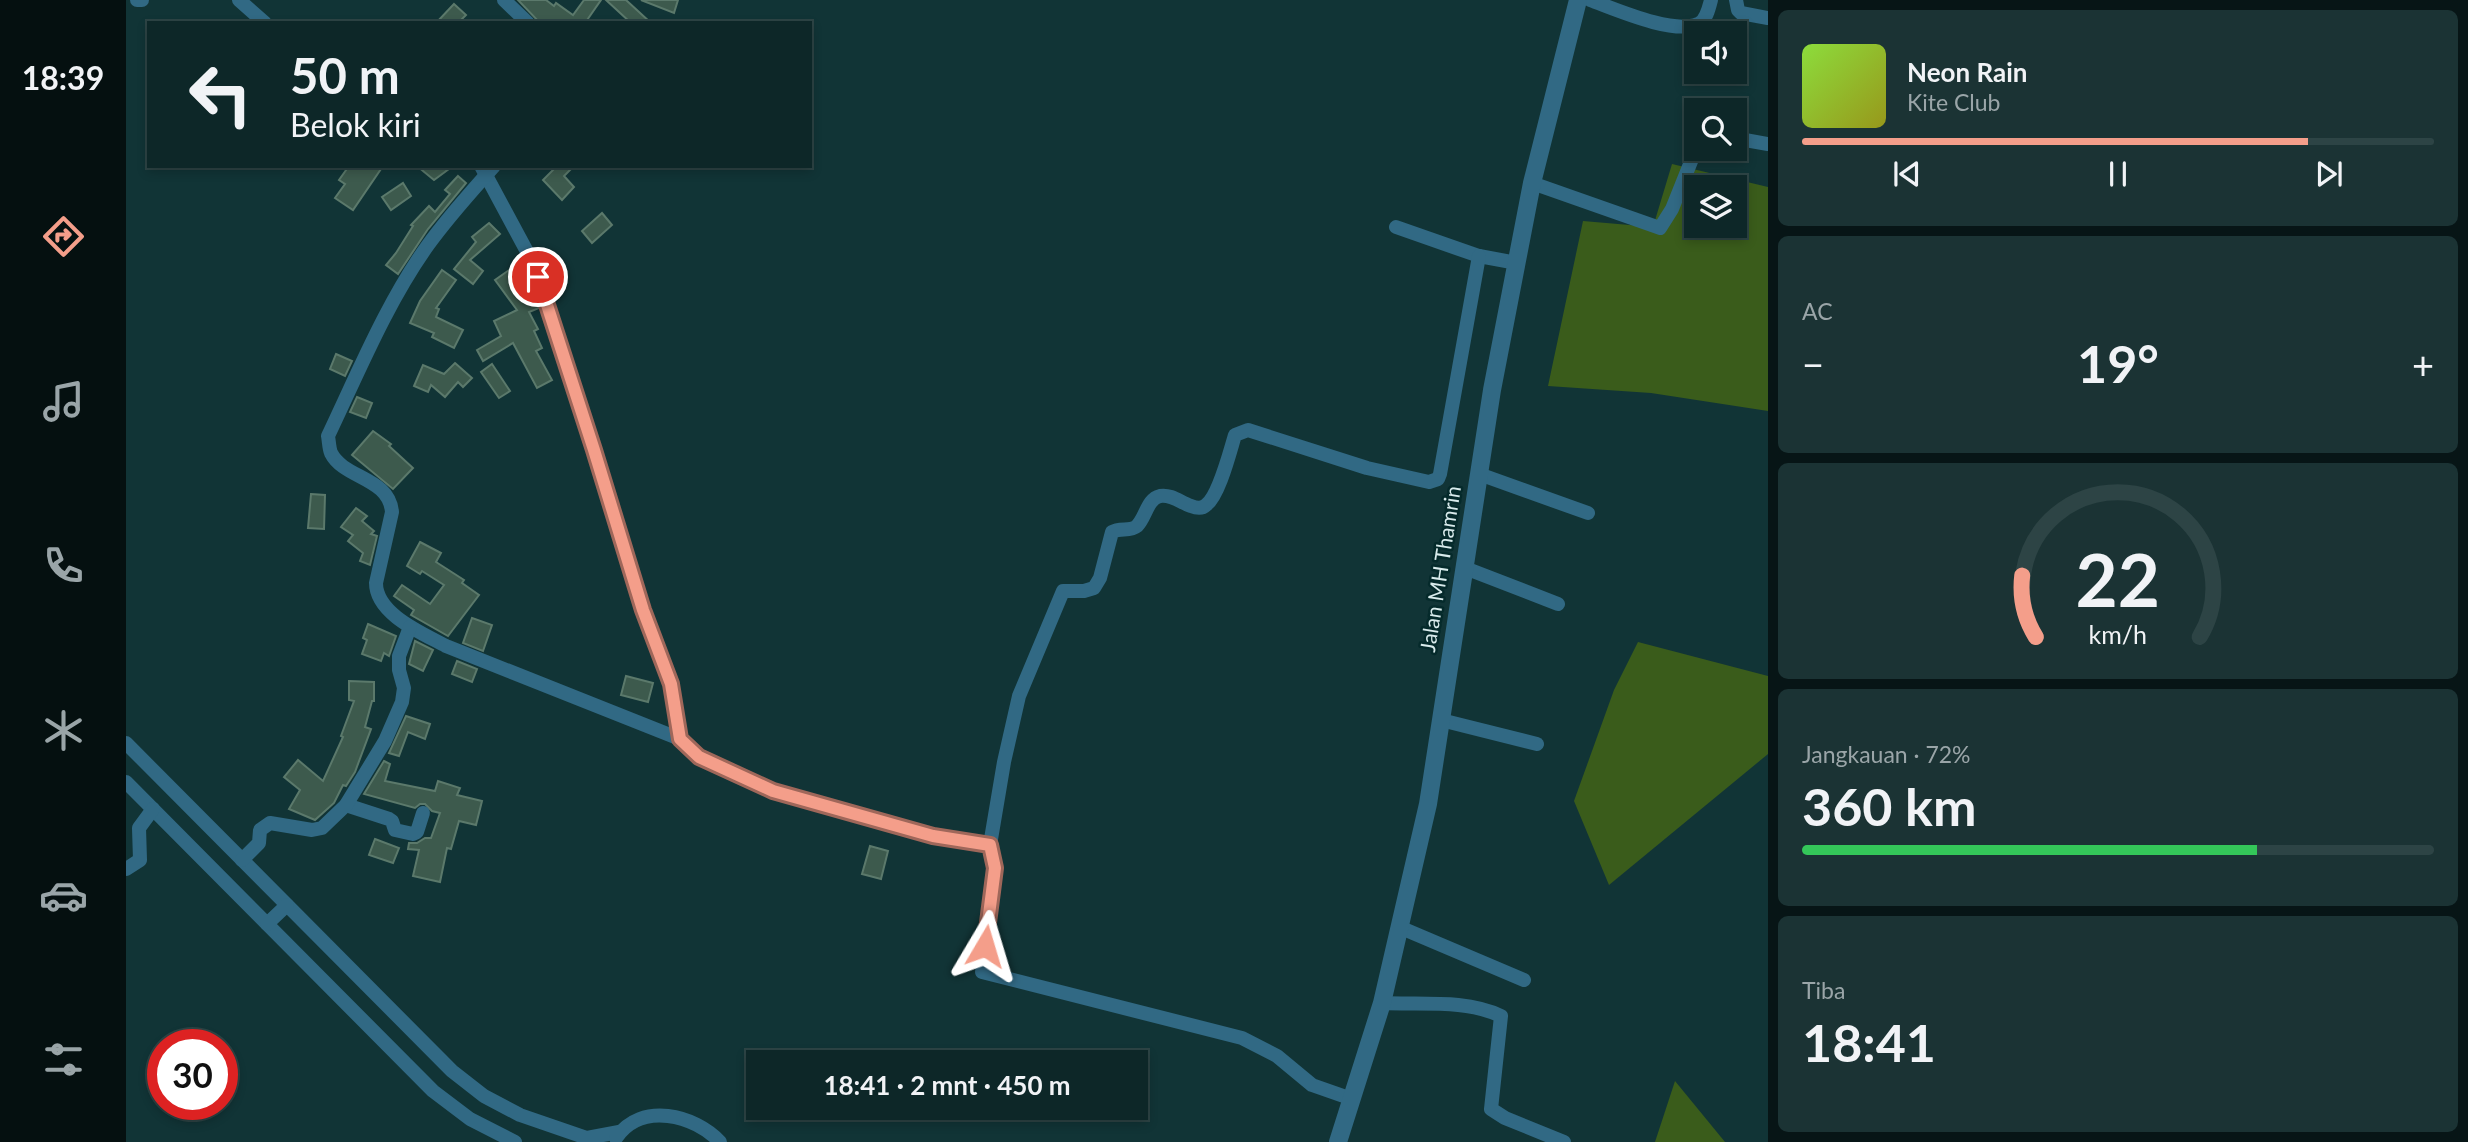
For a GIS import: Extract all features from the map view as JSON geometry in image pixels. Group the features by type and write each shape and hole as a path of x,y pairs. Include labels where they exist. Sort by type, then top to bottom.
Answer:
{"street":[{"path":"137,0 142,0"},
{"path":"239,0 263,21"},
{"path":"503,0 526,21"},
{"name":"Jalan MH Thamrin","path":"1338,1142 1382,1003 1428,804 1492,390 1532,183 1578,0"},
{"path":"1590,0 1670,27 1699,24 1705,18 1712,0"},
{"path":"1736,0 1741,13 1768,18"},
{"path":"1747,140 1768,144"},
{"path":"1532,183 1660,228 1672,209 1691,161"},
{"path":"680,739 671,684 643,610 551,314 531,259 487,169 427,247 389,311 328,436 331,452 340,462 380,489 391,500 392,512 376,583 376,594 383,604 410,627 446,646 680,739 699,757 773,791 933,836 990,845"},
{"path":"1396,227 1479,256 1517,263"},
{"path":"1352,1100 1312,1085 1278,1056 1242,1038 982,972 995,868 990,845 1004,762 1019,696 1055,615 1059,596 1063,591 1094,588 1100,578 1112,532 1117,528 1136,527 1153,500 1162,496 1176,498 1193,507 1200,508 1208,504 1224,472 1235,435 1241,431 1248,430 1367,468 1429,482 1438,479 1479,256"},
{"path":"1479,474 1588,513"},
{"path":"1465,568 1558,604"},
{"path":"242,860 259,843 260,830 270,823 312,830 322,828 346,805 385,741 405,695 399,656 410,627"},
{"path":"1441,720 1537,744"},
{"path":"126,743 452,1071 484,1096 520,1115 587,1139 616,1137 637,1121 658,1115 685,1118 710,1131 720,1142"},
{"path":"126,782 433,1091 470,1119 515,1142"},
{"path":"346,805 389,819 395,830 412,834 416,832 423,813"},
{"path":"126,869 141,860 139,828 153,809"},
{"path":"267,924 287,905"},
{"path":"1399,927 1524,980"},
{"path":"1382,1003 1445,1003 1501,1016 1491,1109 1564,1142"}],"green space":[{"path":"1672,164 1718,175 1684,175 1684,238 1747,238 1747,182 1768,187 1768,411 1651,393 1548,386 1583,221 1653,227"},
{"path":"1638,642 1768,676 1768,754 1609,885 1574,801 1614,690"},
{"path":"1675,1081 1725,1142 1655,1142"}],"building":[{"path":"518,0 546,0 554,6 556,3 573,15 584,0 601,0 586,21 538,21"},
{"path":"606,0 626,0 649,21 629,21"},
{"path":"641,0 678,0 674,13"},
{"path":"454,4 466,15 460,21 438,21"},
{"path":"348,168 382,168 353,210 335,198 345,184 339,180"},
{"path":"419,168 450,168 434,180"},
{"path":"555,168 572,168 564,176 574,187 562,200 543,180"},
{"path":"458,176 466,183 428,229 398,274 386,265 413,226 411,225 429,206 435,212 450,194 445,190"},
{"path":"403,183 411,196 391,210 382,197"},
{"path":"602,213 612,225 592,243 582,231"},
{"path":"489,223 500,234 470,260 483,271 473,284 454,269 476,242 472,237"},
{"path":"519,263 539,308 529,312 538,329 534,331 542,348 536,351 552,380 537,388 513,343 483,361 477,350 501,336 494,321 517,310 495,280"},
{"path":"442,270 456,280 436,308 439,309 436,317 463,330 454,348 432,337 434,333 410,323 420,301"},
{"path":"336,354 352,361 345,376 330,369"},
{"path":"455,363 472,378 463,387 458,382 445,397 431,385 428,392 414,386 423,365 444,374"},
{"path":"492,364 510,391 499,398 481,372"},
{"path":"357,397 372,403 366,418 350,412"},
{"path":"373,431 391,444 389,446 413,468 393,489 352,455"},
{"path":"311,494 325,495 324,529 308,528"},
{"path":"356,508 367,516 362,521 374,531 371,534 377,536 370,565 360,561 363,553 348,541 353,535 341,527"},
{"path":"420,542 441,553 436,562 464,580 462,583 479,595 448,636 411,615 414,610 394,596 402,585 430,604 444,585 422,571 420,574 407,566"},
{"path":"472,618 492,625 483,651 463,643"},
{"path":"368,624 396,636 389,656 384,653 381,661 362,654 367,640 363,638"},
{"path":"415,641 433,650 423,671 409,664"},
{"path":"457,661 477,669 472,682 452,674"},
{"path":"626,676 653,683 648,702 621,695"},
{"path":"349,681 374,682 374,701 365,727 371,729 355,772 346,786 343,785 334,803 315,820 289,809 300,790 284,777 298,760 323,781 343,737 341,736 354,701 349,700"},
{"path":"406,716 430,724 425,739 408,732 399,756 389,753"},
{"path":"384,761 390,764 385,781 435,791 438,781 460,788 457,795 482,801 476,825 459,821 451,849 447,848 440,882 413,876 419,850 408,849 409,843 431,838 440,813 432,811 425,804 415,808 364,794"},
{"path":"375,839 399,848 393,863 369,855"},
{"path":"870,846 888,851 881,879 862,874"}],"route":[{"path":"538,277 643,610 671,684 680,739 699,757 773,791 933,836 990,845 995,868 985,946"}]}
